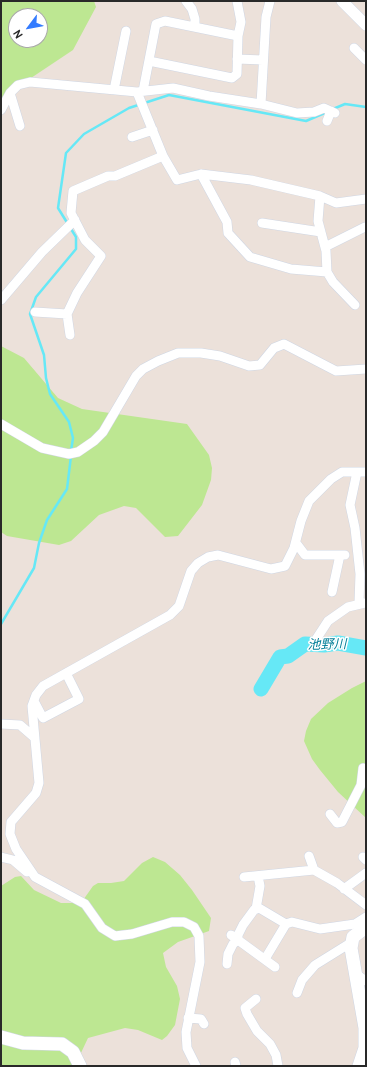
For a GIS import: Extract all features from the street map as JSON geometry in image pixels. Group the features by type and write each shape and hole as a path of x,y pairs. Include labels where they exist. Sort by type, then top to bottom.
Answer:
{"main road":[{"path":"359,1066 365,1048 365,1015 361,977 351,948 353,937 366,927"},
{"path":"1,1037 23,1043 62,1044 73,1052 80,1066"}],"street":[{"path":"186,1 192,9 196,19 195,27"},
{"path":"149,60 232,78 237,74 238,36 241,22 237,1"},
{"path":"261,104 266,17 270,1"},
{"path":"342,1 366,25"},
{"path":"238,36 165,21 156,24 149,60 140,91 163,156 177,180 201,174 251,180 320,196 336,203 366,199"},
{"path":"114,90 126,31"},
{"path":"354,48 366,60"},
{"path":"237,59 263,60"},
{"path":"1,110 10,93 18,84 30,82 114,90 140,91 173,88 209,96 261,104 297,113 314,112 324,108 333,112 327,121"},
{"path":"10,93 20,126"},
{"path":"132,137 153,130"},
{"path":"70,335 67,314 77,293 101,256 85,240 71,213 73,191 108,176 115,176 163,156"},
{"path":"201,174 227,222 228,233 250,257 291,269 327,272"},
{"path":"320,196 318,221 325,247 327,272 333,282 355,305"},
{"path":"1,300 42,252 75,220"},
{"path":"262,223 321,232"},
{"path":"325,247 364,227"},
{"path":"35,312 67,314"},
{"path":"1,424 42,448 69,454 78,452 94,441 103,432 136,376 143,369 158,361 178,354 201,353 214,355 249,366 260,365 274,348 284,344 336,371 366,368"},
{"path":"35,877 16,849 10,834 11,822 36,793 39,783 32,712 36,695 43,686 170,615 179,606 191,570 198,563 208,557 218,555 271,569 285,566 296,543 301,521 309,501 331,479 342,472 362,472 350,505 355,528 362,603 348,607 328,621 314,641"},
{"path":"296,543 305,555 342,555 332,592"},
{"path":"34,701 43,718 79,699 66,674"},
{"path":"1,724 20,725 35,738"},
{"path":"330,814 337,823 342,822 360,785 361,768"},
{"path":"308,856 314,870 366,905"},
{"path":"1,857 13,860 35,877 86,904 102,928 116,936 132,934 172,922 184,922 194,927 199,936 200,962 186,1032 187,1048 196,1066"},
{"path":"244,877 314,870"},
{"path":"344,889 366,873"},
{"path":"227,964 228,954 235,938 256,909 260,886 258,876"},
{"path":"256,909 259,908 286,924"},
{"path":"265,959 286,924 292,922 320,929 355,924 366,917"},
{"path":"235,938 275,967"},
{"path":"297,993 302,980 315,965 352,942"},
{"path":"256,999 246,1008 247,1014 257,1032 270,1044 276,1055 278,1066"},
{"path":"188,1018 201,1019 204,1024"}],"green space":[{"path":"1,1 94,1 96,7 73,50 1,98"},
{"path":"1,346 24,358 58,398 82,409 187,424 209,455 212,468 211,480 202,505 178,536 165,537 136,508 124,506 99,515 71,541 59,545 7,536 1,532"},
{"path":"366,681 366,818 338,792 320,770 312,759 304,741 311,719 328,703"},
{"path":"153,857 165,862 180,875 211,918 209,931 178,942 163,953 166,967 177,986 180,999 175,1025 167,1036 162,1040 138,1030 125,1028 88,1038 80,1055 80,1066 1,1066 1,886 15,877 21,876 34,890 61,903 81,903 93,886 98,883 124,881 142,863"}],"waterway":[{"path":"71,451 73,438 69,422 50,394 46,378 44,355 30,314 36,297 76,249 76,237 58,208 66,153 84,134 129,108 169,95 306,121 327,112"},
{"path":"333,109 345,104 366,107"},
{"path":"1,624 34,568 39,543 47,520 67,489 71,456"},
{"name":"池野川","path":"261,689 280,657 288,656 305,644 324,645 338,643 366,648"}]}
